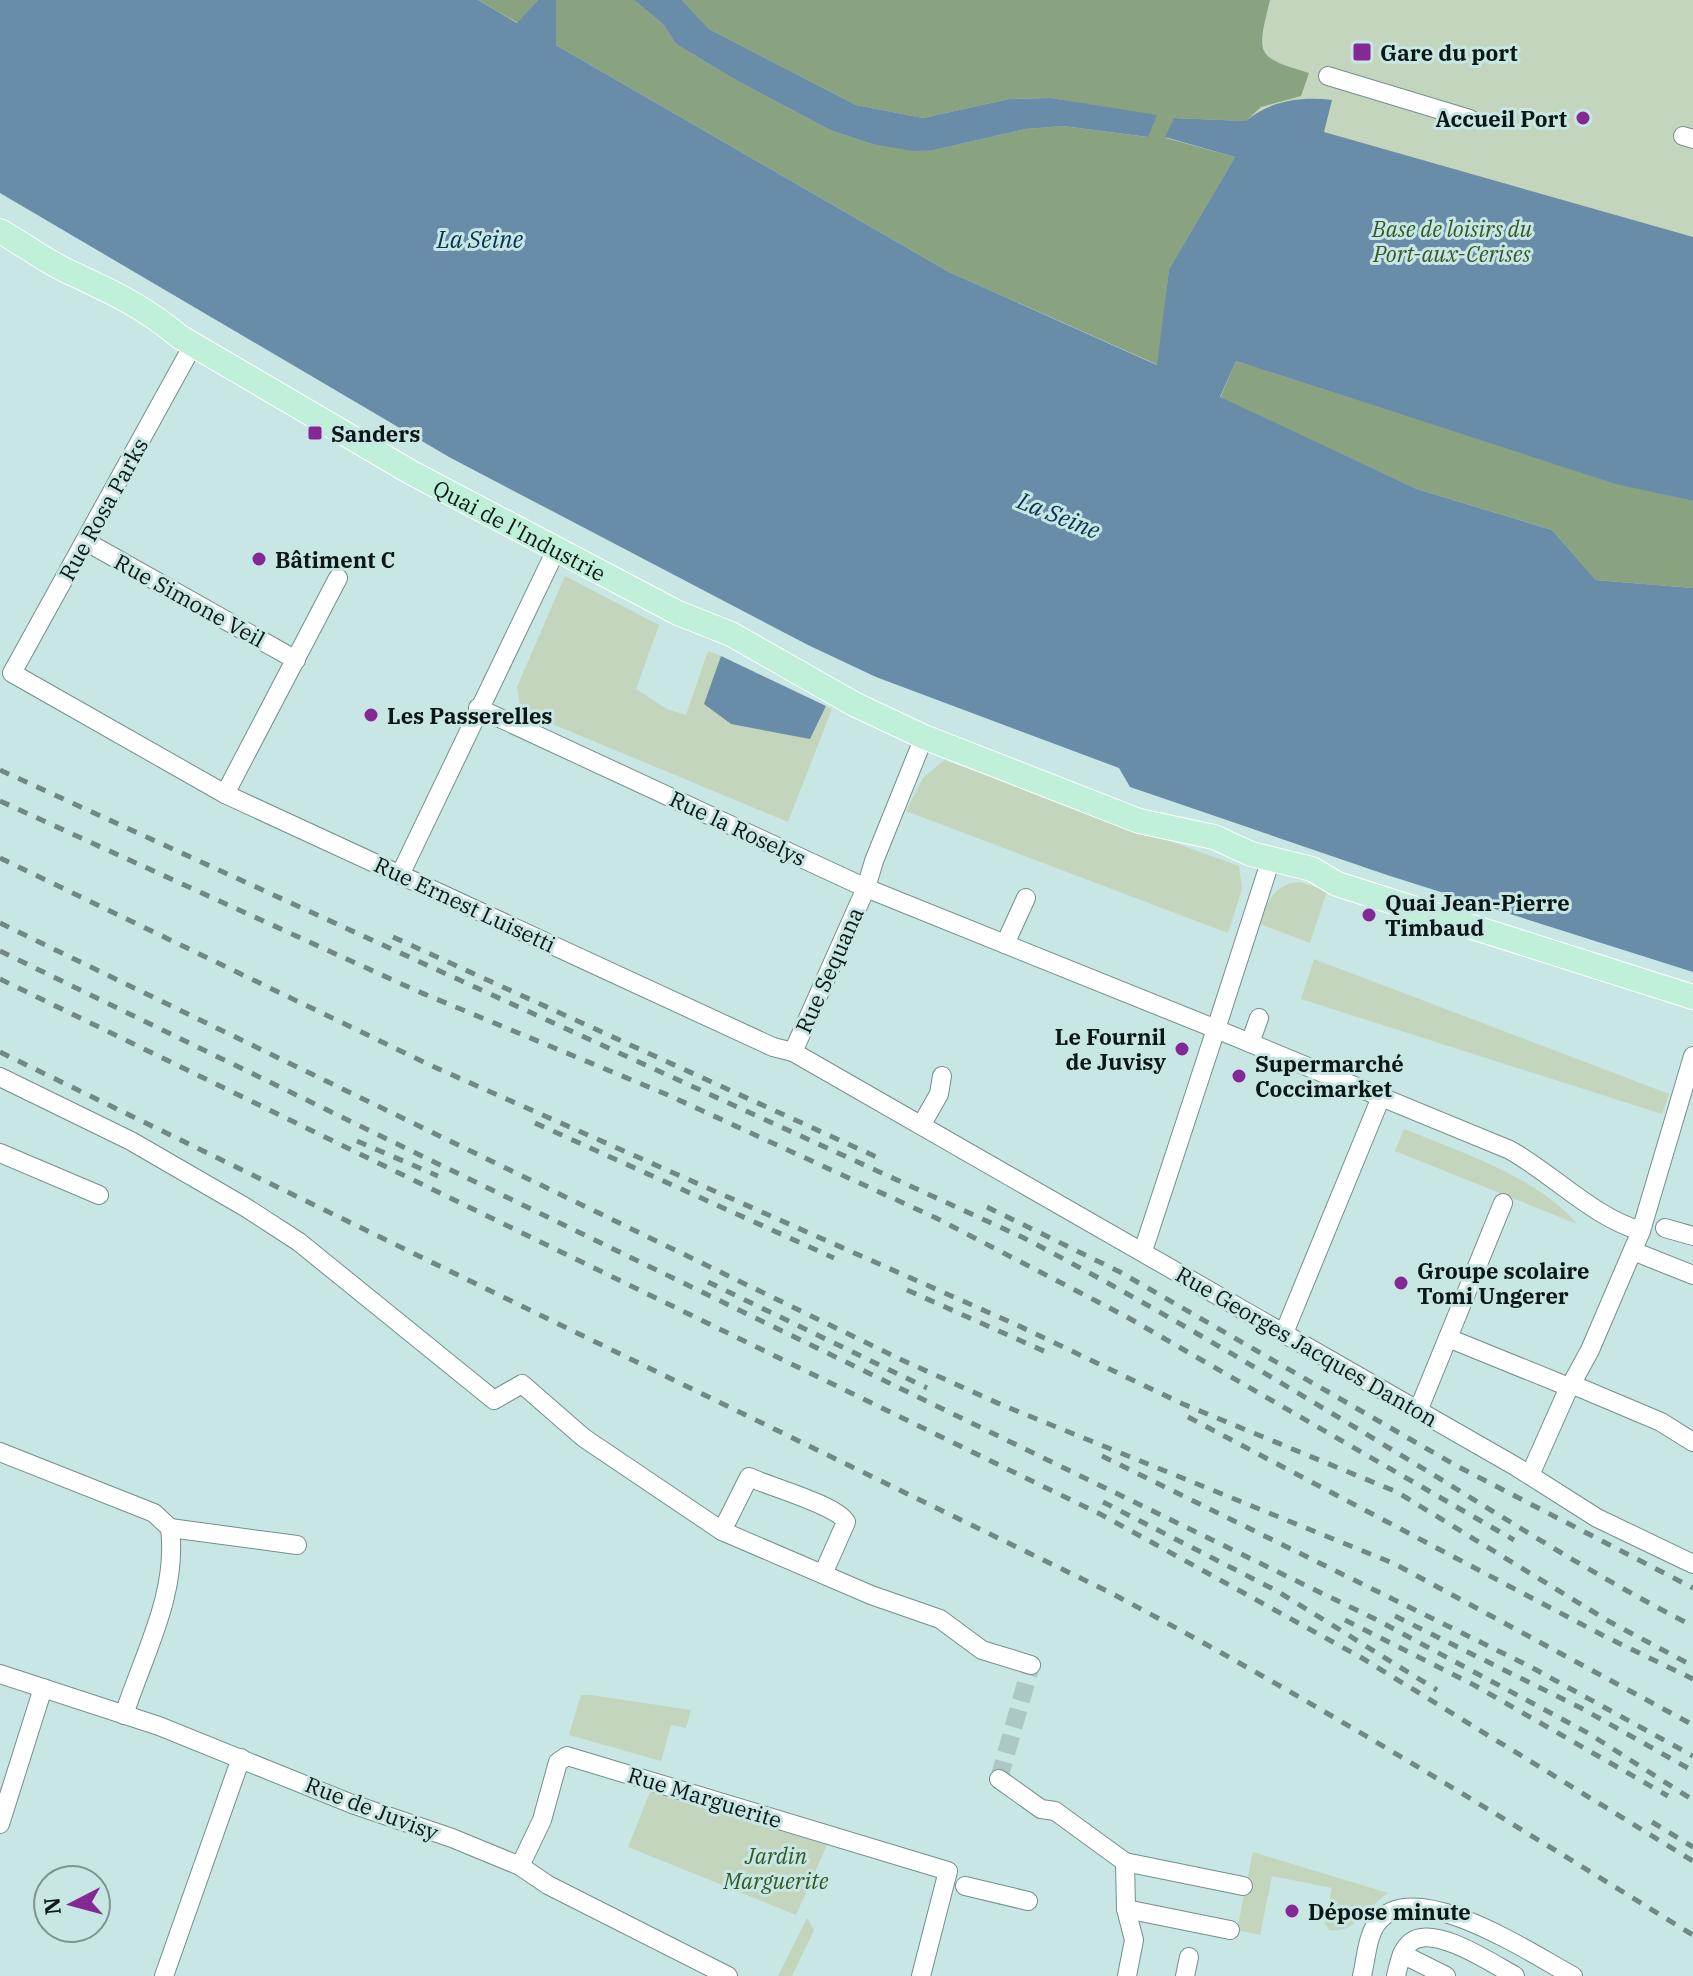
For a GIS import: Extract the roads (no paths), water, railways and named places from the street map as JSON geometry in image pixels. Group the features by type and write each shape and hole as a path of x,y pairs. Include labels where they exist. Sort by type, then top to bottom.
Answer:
{"main road":[{"name":"Quai de l'Industrie","path":"0,231 154,315 193,345 412,473 678,613 731,634 793,666 812,682 924,737 1139,821 1214,837 1251,854 1271,859"},
{"path":"1271,859 1312,869 1337,884 1693,997"}],"street":[{"path":"1328,76 1470,119"},
{"name":"Rue Rosa Parks","path":"12,673 193,345"},
{"name":"Rue Simone Veil","path":"85,541 296,660"},
{"path":"400,875 557,548"},
{"path":"225,794 338,578"},
{"name":"Rue Ernest Luisetti","path":"12,673 225,794 773,1047 793,1052 922,1124"},
{"name":"Rue la Roselys","path":"478,708 866,888 1510,1150 1548,1172 1614,1223 1641,1231"},
{"name":"Rue Sequana","path":"793,1052 866,888 924,737"},
{"path":"1143,1251 1271,859"},
{"path":"1002,943 1026,898"},
{"path":"1250,1043 1259,1018"},
{"path":"1530,1475 1570,1386 1590,1350 1673,1153 1693,1056"},
{"path":"922,1124 939,1094 942,1076"},
{"path":"0,1077 131,1141 245,1207 299,1242 494,1400 522,1384 584,1438 722,1531 940,1619 982,1650 1031,1665"},
{"path":"1284,1333 1381,1097"},
{"name":"Rue Georges Jacques Danton","path":"922,1124 1530,1475 1597,1518 1693,1564"},
{"path":"0,1153 99,1195"},
{"path":"1418,1411 1503,1203"},
{"path":"1665,1228 1693,1236"},
{"path":"1633,1251 1693,1275"},
{"path":"1448,1338 1661,1422 1693,1442"},
{"path":"0,1452 154,1513 170,1528 297,1545"},
{"path":"722,1531 749,1477 794,1497 814,1500 839,1513 846,1522 823,1574"},
{"path":"124,1715 166,1599 173,1547 170,1528"},
{"name":"Rue de Juvisy","path":"0,1674 241,1758 520,1866 548,1885 721,1974"},
{"path":"0,1824 43,1688"},
{"name":"Rue Marguerite","path":"520,1866 542,1820 558,1762 567,1756 948,1871 957,1884"},
{"path":"164,1976 241,1758"},
{"path":"999,1779 1041,1809 1055,1811 1125,1862 1243,1886"},
{"path":"1125,1862 1126,1909 1134,1940 1127,1976"},
{"path":"921,1976 957,1884 1028,1901"},
{"path":"1362,1976 1375,1925 1390,1912 1415,1906 1461,1917 1573,1976"},
{"path":"1126,1909 1230,1930"},
{"path":"1396,1976 1402,1954 1418,1938 1435,1937 1515,1976"},
{"path":"1402,1954 1446,1976"}],"water":[{"name":"La Seine","path":"0,0 478,0 517,23 538,0 556,0 556,45 949,272 1157,365 1169,269 1235,157 1165,137 1174,118 1246,121 1265,109 1286,102 1332,100 1324,132 1693,237 1693,501 1616,484 1236,361 1220,397 1417,489 1552,530 1596,580 1693,588 1693,972 1387,875 1130,787 1119,768 876,677 808,645 449,457 0,193"},
{"path":"634,0 682,0 709,29 856,105 923,118 1009,99 1051,98 1157,115 1148,137 1063,126 1026,129 934,150 913,151 872,144 830,130 676,44 664,25"},
{"path":"721,656 826,706 810,739 731,724 704,704"}],"tunnel":[{"path":"999,1779 1031,1665"}],"railway":[{"path":"0,770 1024,1238 1183,1325 1566,1556 1693,1626"},
{"path":"0,801 417,991 668,1095 936,1218 1127,1317 1514,1540"},
{"path":"0,858 432,1066 1017,1325 1183,1404 1397,1492 1610,1622 1693,1666"},
{"path":"0,923 902,1360 1002,1405 1395,1564 1693,1725"},
{"path":"393,937 881,1159"},
{"path":"0,951 1377,1620 1588,1733 1693,1800"},
{"path":"0,979 1102,1515 1362,1658 1693,1861"},
{"path":"0,1052 1109,1592 1331,1716 1693,1935"},
{"path":"535,1123 834,1258"},
{"path":"357,1141 438,1176"},
{"path":"987,1207 1120,1272 1455,1465 1693,1588"},
{"path":"708,1282 927,1388"},
{"path":"907,1290 1046,1352"},
{"path":"1188,1417 1604,1636 1693,1679"},
{"path":"1102,1456 1529,1666 1693,1756"},
{"path":"1103,1502 1277,1591 1437,1690"},
{"path":"1395,1616 1581,1708 1693,1771"},
{"path":"1345,1620 1474,1685 1668,1796"},
{"path":"1652,1822 1693,1847"}],"place":[{"name":"Gare du port","path":"1362,52"},
{"name":"Accueil Port","path":"1583,118"},
{"name":"Sanders","path":"315,433"},
{"name":"Bâtiment C","path":"259,559"},
{"name":"Les Passerelles","path":"371,715"},
{"name":"Quai Jean-Pierre Timbaud","path":"1369,915"},
{"name":"Le Fournil de Juvisy","path":"1182,1049"},
{"name":"Supermarché Coccimarket","path":"1239,1076"},
{"name":"Groupe scolaire Tomi Ungerer","path":"1401,1283"},
{"name":"Dépose minute","path":"1292,1911"}],"park label":[{"name":"Base de loisirs du Port-aux-Cerises","path":"1452,240"},
{"name":"Jardin Marguerite","path":"776,1868"}]}
